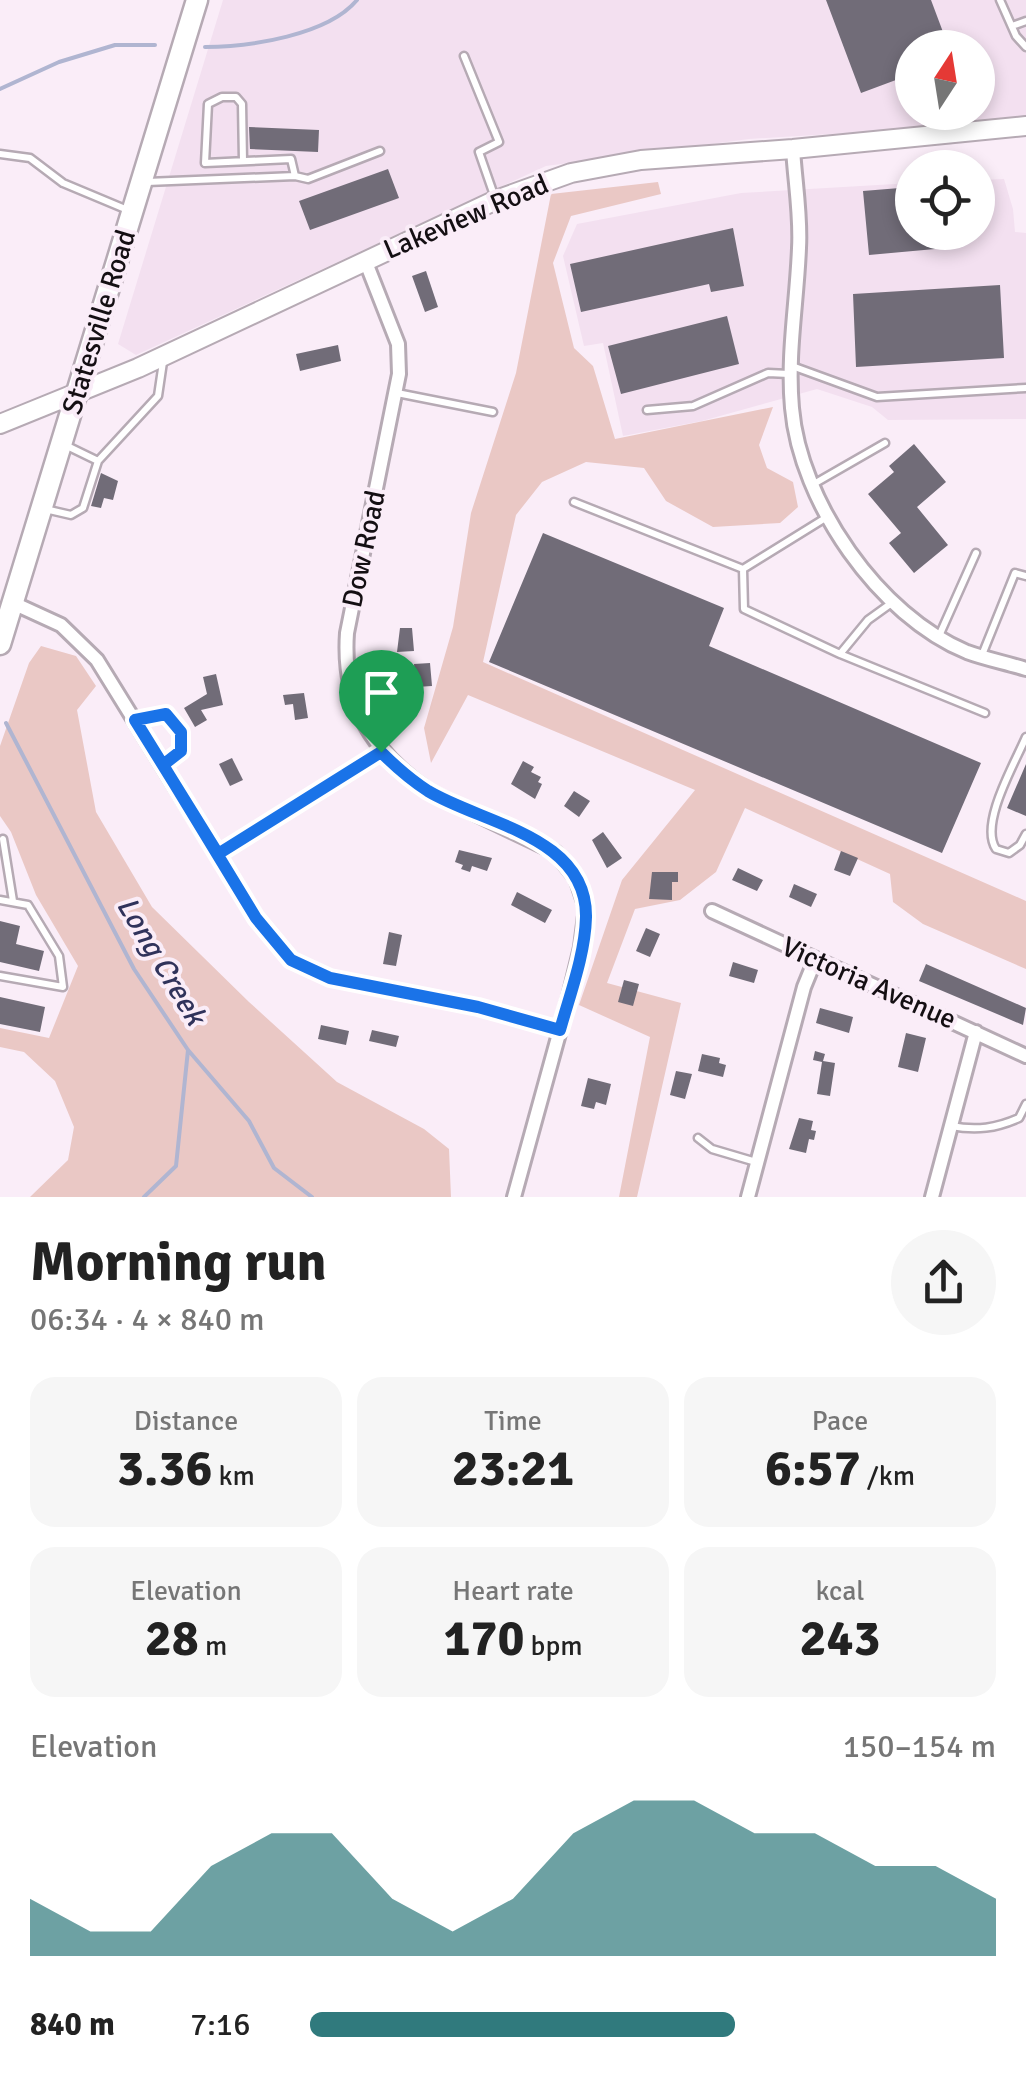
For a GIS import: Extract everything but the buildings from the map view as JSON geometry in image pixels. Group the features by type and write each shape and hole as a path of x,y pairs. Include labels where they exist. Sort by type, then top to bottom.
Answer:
{"main road":[{"name":"Statesville Road","path":"0,644 198,0"},
{"name":"Lakeview Road","path":"0,424 164,356 496,200 571,173 641,160 1026,126"}],"street":[{"path":"794,149 800,244 791,370 792,413 800,458 812,486 865,576 894,601 938,636 966,651 1026,669"},
{"name":"Dow Road","path":"365,260 398,344 397,393 352,594 346,648 356,703 381,752 430,792 544,844 572,870 582,893 586,924 514,1197"},
{"path":"12,602 61,625 85,645 274,942 302,968 330,978 478,1007 560,1030"},
{"path":"218,854 381,752"},
{"name":"Victoria Avenue","path":"712,911 1026,1056"},
{"path":"748,1197 804,987 816,960"},
{"path":"932,1197 976,1032"}],"lane":[{"path":"1000,0 1026,47"},
{"path":"1012,26 1026,21"},
{"path":"464,56 499,142 479,152 496,200"},
{"path":"243,161 242,104 236,97 222,96 208,104 204,163 292,159 296,176"},
{"path":"141,182 296,176 308,179 380,151"},
{"path":"0,154 30,158 62,183 132,212"},
{"path":"41,508 71,515 83,508 98,461 158,396 164,356"},
{"path":"647,410 693,406 768,373 791,370 877,397 1026,388"},
{"path":"397,393 492,412"},
{"path":"62,443 98,461"},
{"path":"812,486 885,443"},
{"path":"574,502 743,569"},
{"path":"743,569 828,517"},
{"path":"938,636 976,553"},
{"path":"743,569 744,610 984,713"},
{"path":"982,656 1015,572 1026,576"},
{"path":"840,654 868,620 894,601"},
{"path":"135,720 166,714 181,732 181,751 163,765"},
{"path":"1026,737 989,830 996,849 1009,852 1020,845 1026,834"},
{"path":"2,838 13,902"},
{"path":"0,900 28,905 59,956 63,987 0,976"},
{"path":"950,1126 968,1130 996,1128 1019,1118 1026,1104"},
{"path":"698,1138 712,1149 757,1162"}],"shaded area":[{"path":"223,0 1026,0 1026,122 995,124 995,30 895,30 896,130 749,139 546,166 136,355 118,344"},
{"path":"995,179 1004,179 1015,232 1026,233 1026,419 888,420 872,407 817,389 702,421 623,436 603,343 584,346 563,256 577,224 741,193 895,184 895,250 995,250"},
{"path":"658,182 661,194 571,216 553,263 574,348 593,366 615,439 773,407 759,445 767,468 793,482 798,507 780,523 713,527 666,501 644,468 586,462 542,482 516,515 483,662 1026,901 1026,969 923,924 893,902 890,874 745,808 716,872 680,900 635,909 607,983 681,1003 637,1197 619,1197 650,1037 579,1005 622,880 695,790 468,695 431,763 424,728 453,627 471,513 516,373 551,194"},
{"path":"41,646 76,656 96,686 77,710 96,812 152,907 337,1082 424,1129 449,1149 451,1197 30,1197 68,1160 74,1127 55,1081 24,1052 0,1047 0,1028 49,1038 78,966 36,895 11,832 0,816 0,746 29,663"}],"waterway":[{"path":"205,47 287,37 327,22 357,0"},
{"path":"0,89 59,62 115,45 155,45"},
{"name":"Long Creek","path":"6,723 134,969 188,1050 249,1121 274,1168 312,1197"},
{"path":"144,1197 176,1166 188,1050"}],"route":[{"path":"381,752 218,854 135,720 166,714 181,732 181,751 163,765 218,854 256,918 291,960 330,978 478,1007 560,1030 586,924 586,908 572,870 544,844 430,792 381,752"}]}
